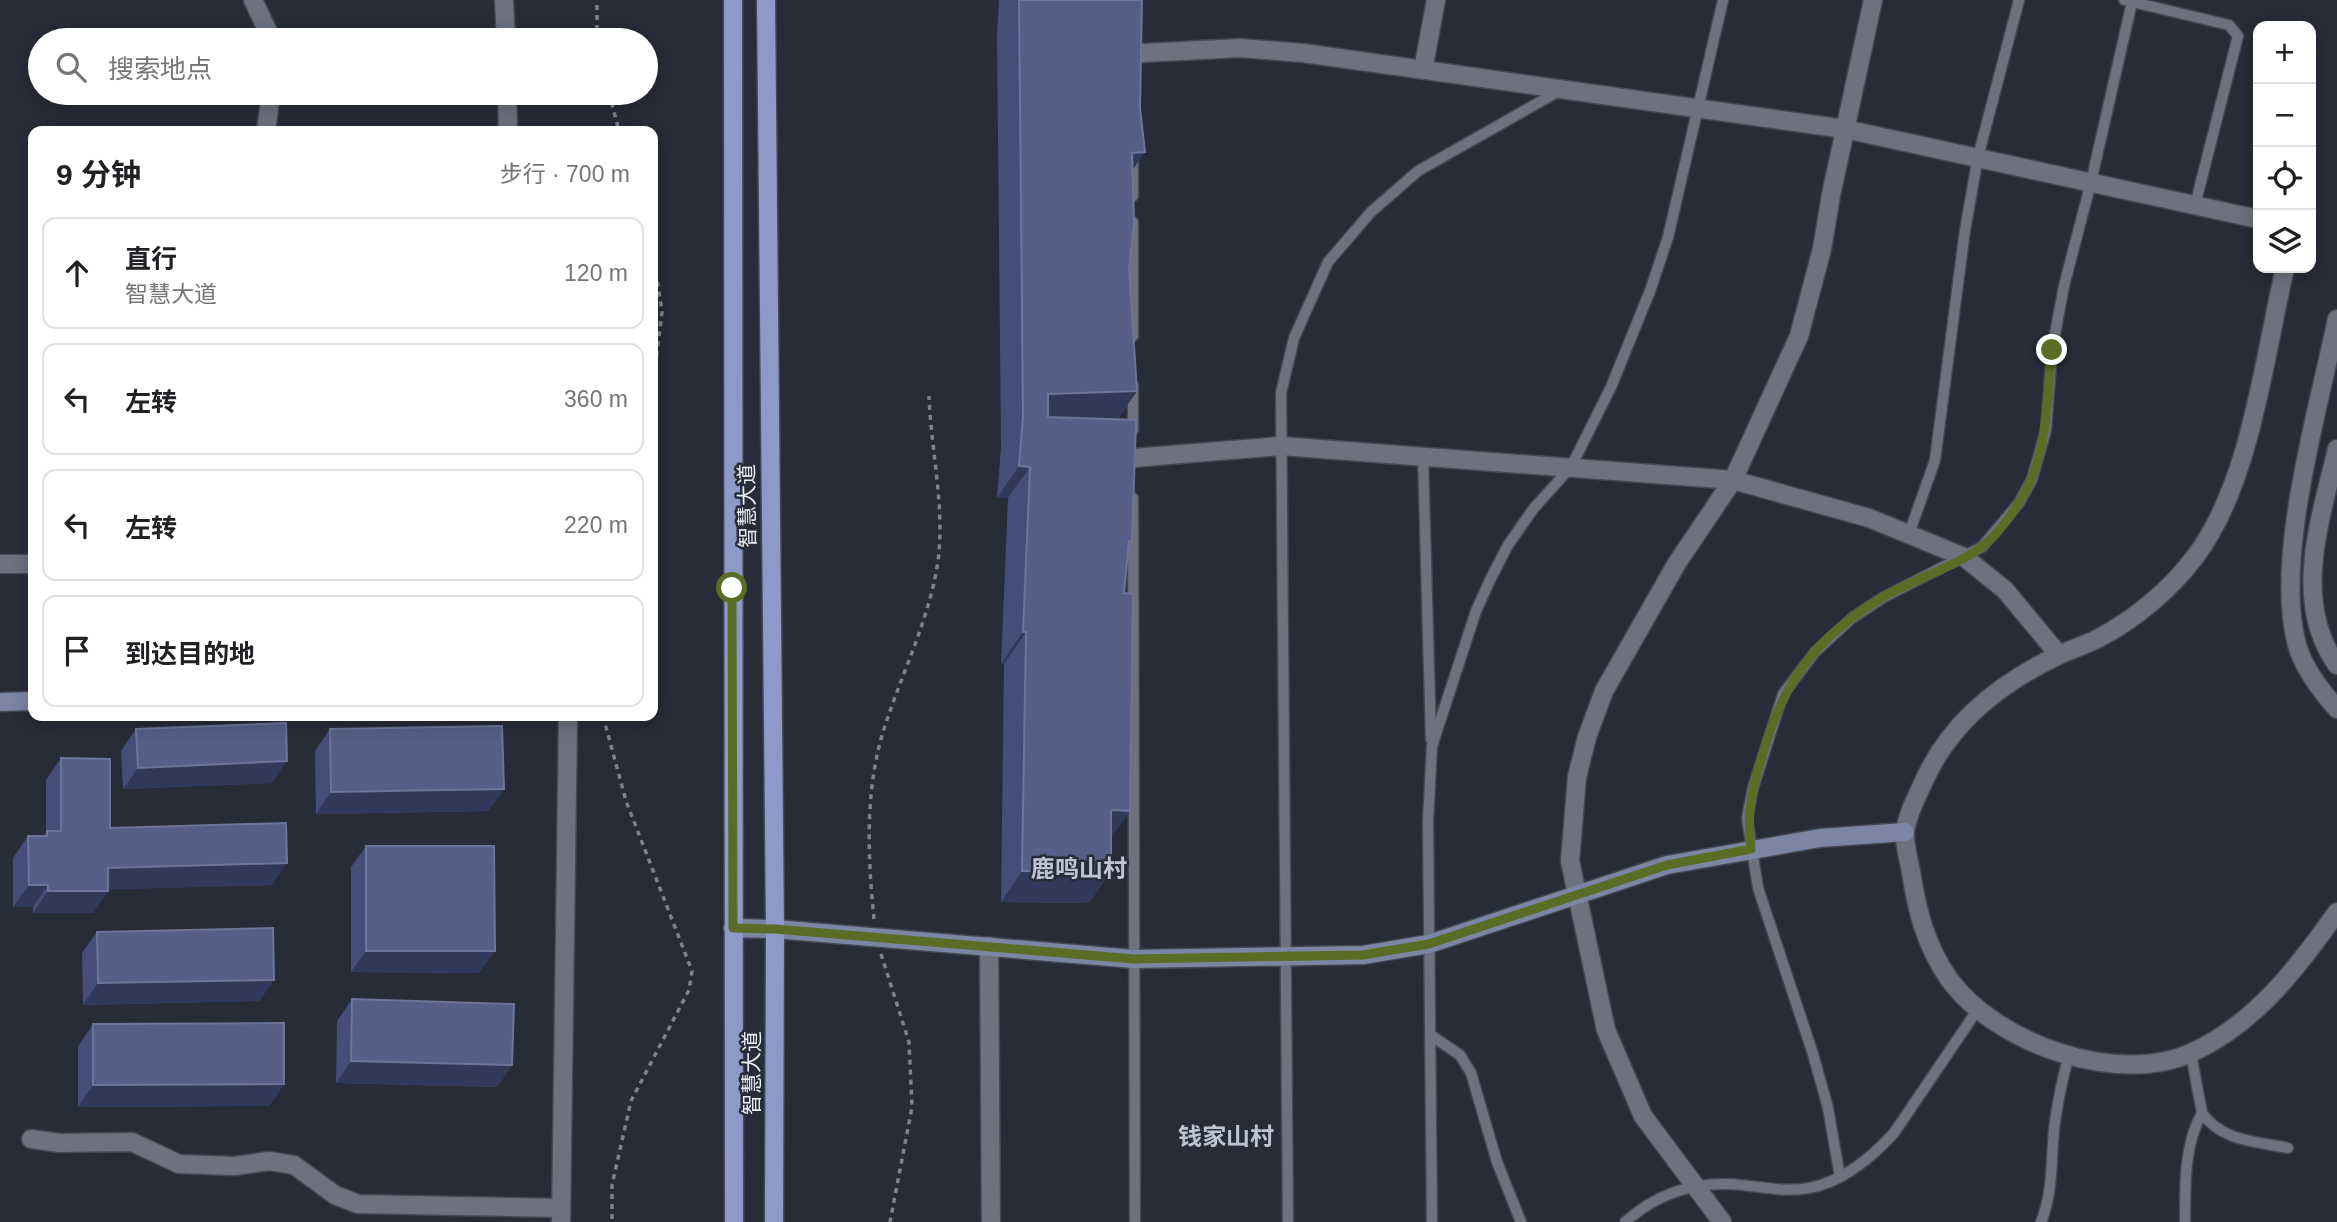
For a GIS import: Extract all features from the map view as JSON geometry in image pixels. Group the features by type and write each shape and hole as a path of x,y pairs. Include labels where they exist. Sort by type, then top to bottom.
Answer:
{"main road":[{"name":"智慧大道","path":"733,0 734,1222"},
{"name":"智慧大道","path":"766,0 775,929 774,1222"}],"street":[{"path":"253,0 266,28"},
{"path":"504,0 505,28"},
{"path":"1423,69 1436,0"},
{"path":"1722,1222 1643,1116 1620,1067 1595,990 1570,860 1577,777 1600,703 1632,639 1733,480 1799,336 1822,249 1873,0"},
{"path":"1140,55 1240,48 1423,69 1845,129 2253,218"},
{"path":"267,126 269,105"},
{"path":"507,105 508,126"},
{"path":"2284,273 2260,385 2236,473 2214,527 2172,584 2098,639 2059,655 2012,681 1970,714 1946,740 1920,790 1905,832 1919,919 1930,947 1950,981 1978,1009 2022,1037 2068,1055 2117,1065 2157,1064 2191,1054 2226,1034 2277,990 2337,912"},
{"path":"2336,328 2291,554 2291,614 2299,653 2337,709"},
{"path":"1133,465 1281,446 1733,480 1869,517 1964,557 2005,590 2059,655"},
{"path":"2337,449 2313,552 2313,606 2337,665"},
{"path":"0,564 28,564"},
{"path":"0,702 28,701"},
{"path":"31,1139 60,1143 132,1142 179,1164 235,1166 269,1161 293,1165 334,1195 358,1205 561,1215 568,721"},
{"path":"733,928 775,929 1134,959 1363,955 1429,944 1667,865 1820,838 1905,832"},
{"path":"989,947 990,1222"}],"lane":[{"path":"1432,746 1476,611 1490,580 1508,545 1534,508 1571,467 1611,387 1650,292 1668,237 1723,0"},
{"path":"1909,534 1935,460 1965,230 1978,157 2019,0"},
{"path":"1840,1177 1828,1108 1758,888 1747,818 1753,788 1783,694 1815,652 1852,618 1914,580 1982,547 2019,503 2040,455 2052,350 2064,286 2091,182 2128,1 2217,22 2234,28 2238,36 2195,205"},
{"path":"1288,1222 1280,393 1294,338 1328,262 1371,212 1418,172 1561,90"},
{"path":"1133,147 1133,350"},
{"path":"1133,377 1133,465"},
{"path":"1423,456 1432,746 1429,944 1432,1222"},
{"path":"1133,486 1135,1222"},
{"path":"1625,1222 1645,1204 1692,1185 1730,1184 1789,1191 1812,1188 1840,1177 1878,1150 1894,1133 1978,1009"},
{"path":"1432,1036 1460,1055 1471,1073 1497,1162 1521,1222"},
{"path":"2191,1054 2202,1114 2213,1128 2230,1136 2288,1148"},
{"path":"2041,1222 2046,1210 2053,1163 2058,1097 2068,1055"},
{"path":"2185,1222 2190,1147 2193,1129 2202,1114"}],"path":[{"path":"597,0 597,28"},
{"path":"612,105 618,126"},
{"path":"658,285 662,312 658,344"},
{"path":"890,1222 912,1107 910,1055 909,1042 876,937 868,837 872,782 881,738 922,623 937,564 941,526 929,396"},
{"path":"604,721 626,801 692,971 689,990 680,1010 631,1101 612,1185 612,1222"}],"building":[{"path":"1019,0 1142,0 1140,108 1145,152 1132,153 1134,223 1129,269 1137,391 1048,394 1048,417 1136,420 1132,541 1129,541 1124,593 1133,594 1130,811 1111,810 1111,871 1022,871 1026,632 1023,632 1030,467 1019,466 1023,416"},
{"path":"286,723 287,761 138,768 136,729"},
{"path":"502,726 504,789 331,792 330,729"},
{"path":"61,758 110,759 110,828 286,823 287,863 108,868 108,891 48,891 48,885 29,885 28,836 47,836 47,831 61,831"},
{"path":"366,846 494,846 495,951 366,951"},
{"path":"273,928 274,980 98,983 97,932"},
{"path":"352,999 514,1004 512,1065 351,1061"},
{"path":"284,1023 284,1084 93,1085 93,1024"}],"district":[{"name":"鹿鸣山村","path":"1079,868"},
{"name":"钱家山村","path":"1226,1136"}],"route":[{"path":"732,588 733,928 775,929 1134,959 1363,955 1429,944 1667,865 1751,849 1747,818 1753,788 1773,718 1783,694 1815,652 1852,618 1914,580 1982,547 2006,520 2032,479 2040,455 2046,430 2052,350"}]}
